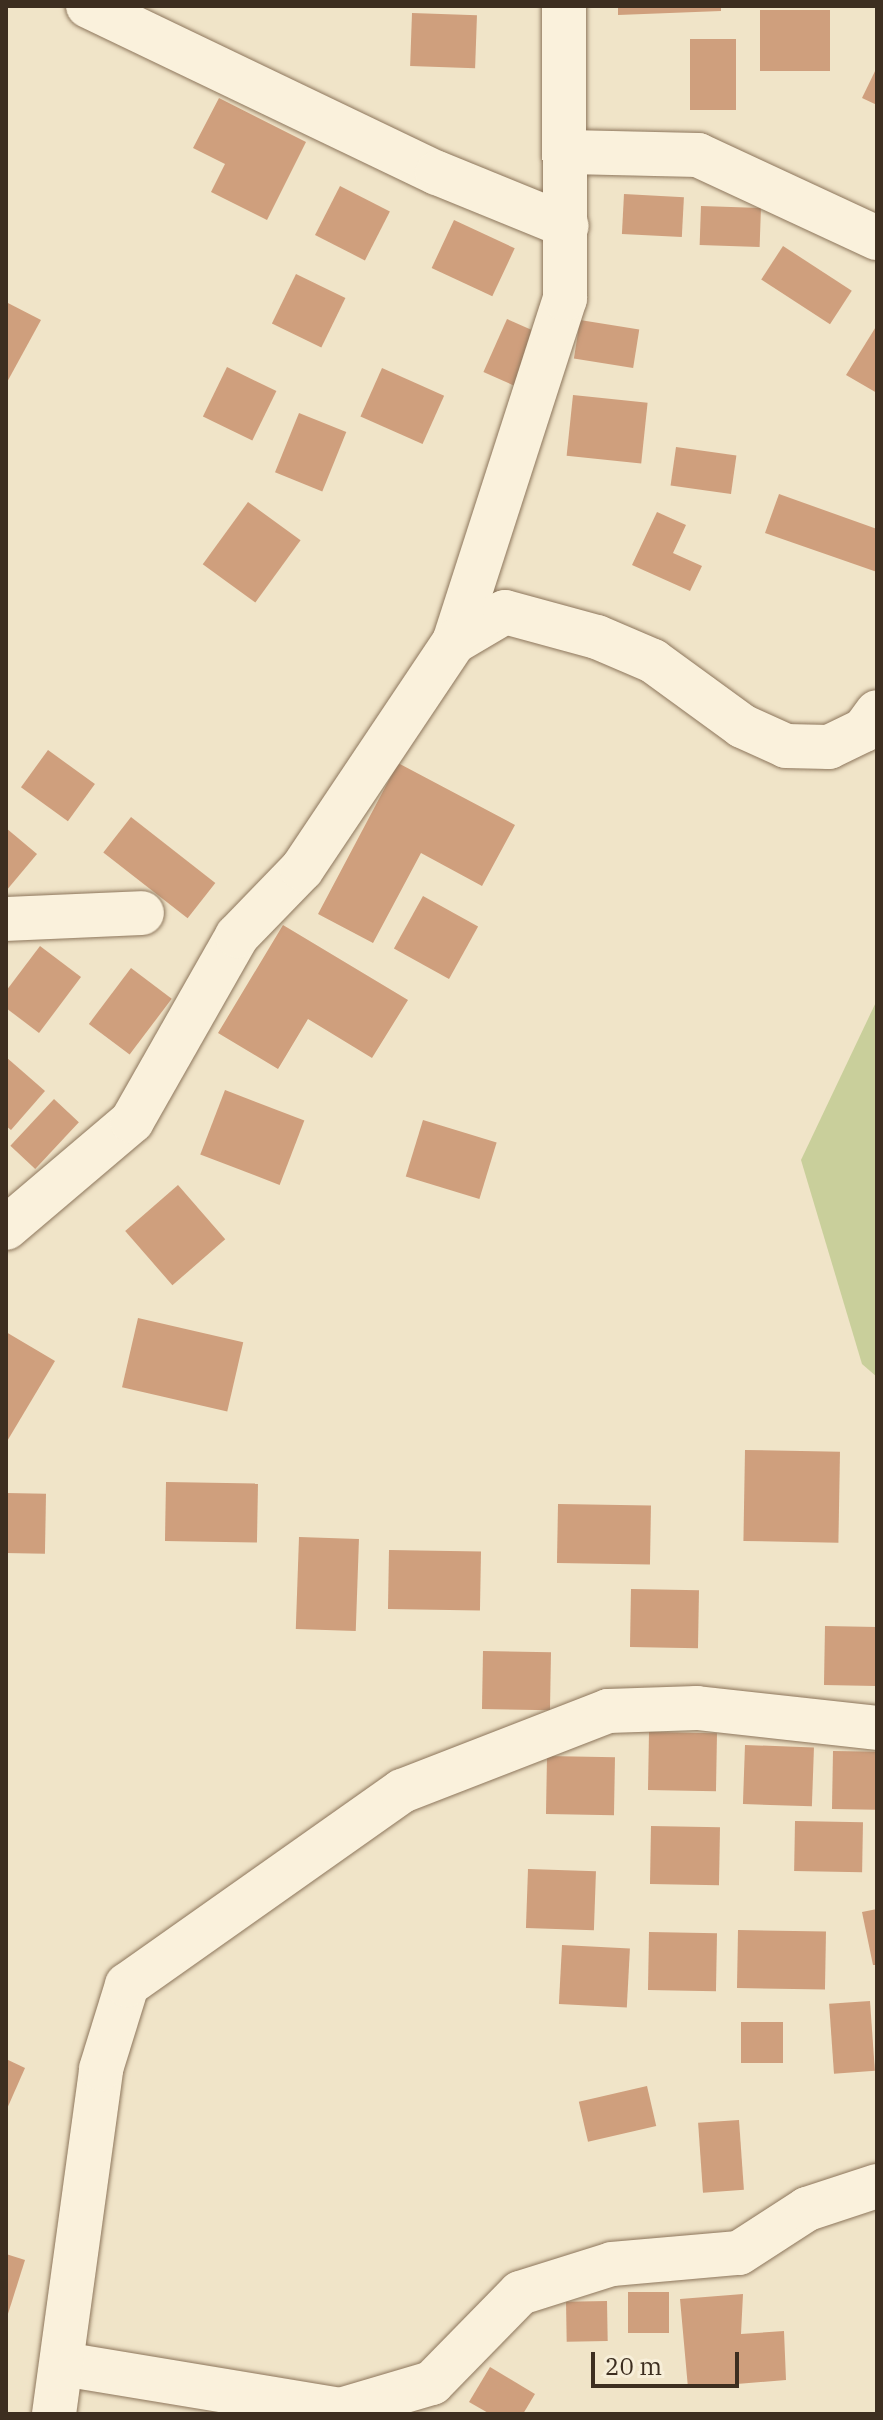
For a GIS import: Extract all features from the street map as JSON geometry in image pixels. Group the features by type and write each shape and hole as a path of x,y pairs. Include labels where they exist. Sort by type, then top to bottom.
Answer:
{"street":[{"path":"88,6 437,173 567,226"},
{"path":"6,1228 132,1121 237,936 302,869 454,642 565,299 569,152 564,6"},
{"path":"569,152 698,155 877,238"},
{"path":"454,642 505,612 597,637 653,661 742,726 786,746 829,747 864,730 877,712"},
{"path":"6,919 142,913"},
{"path":"54,2414 101,2069 127,1985 402,1791 608,1711 697,1708 877,1728"},
{"path":"63,2364 340,2410 432,2383 520,2293 612,2264 739,2253 807,2209 877,2186"}],"green space":[{"path":"877,1000 877,1377 862,1364 801,1160"}],"building":[{"path":"618,6 721,6 721,11 618,15"},
{"path":"760,10 830,10 830,71 760,71"},
{"path":"412,13 477,15 475,68 410,66"},
{"path":"690,39 736,39 736,110 690,110"},
{"path":"877,67 877,105 862,98"},
{"path":"219,98 306,142 267,220 211,192 225,164 193,148"},
{"path":"340,186 390,211 365,260 315,235"},
{"path":"624,194 684,197 682,237 622,234"},
{"path":"701,206 761,208 760,247 700,245"},
{"path":"454,220 515,248 492,296 432,268"},
{"path":"783,246 852,291 830,324 761,280"},
{"path":"296,274 345,298 321,348 272,323"},
{"path":"6,302 41,320 6,384"},
{"path":"507,319 545,336 522,389 483,372"},
{"path":"580,320 639,329 633,368 574,359"},
{"path":"877,325 877,393 846,375"},
{"path":"227,367 276,391 252,441 203,416"},
{"path":"382,368 444,396 423,444 360,416"},
{"path":"573,395 648,403 641,464 567,456"},
{"path":"299,413 346,432 322,491 275,472"},
{"path":"676,447 736,455 731,494 671,486"},
{"path":"779,494 877,529 877,572 765,533"},
{"path":"248,502 301,540 255,603 203,564"},
{"path":"657,512 686,525 673,553 702,566 690,591 632,565"},
{"path":"48,750 95,784 68,821 21,787"},
{"path":"398,763 515,825 482,886 421,853 373,943 318,914"},
{"path":"131,817 215,883 188,918 103,852"},
{"path":"6,828 37,854 6,891"},
{"path":"423,896 478,927 449,979 394,948"},
{"path":"283,925 408,1000 372,1058 308,1019 278,1069 218,1033"},
{"path":"40,946 81,977 39,1033 6,1008 6,991"},
{"path":"131,968 172,999 130,1055 89,1024"},
{"path":"6,1057 45,1091 11,1130 6,1126"},
{"path":"225,1090 304,1120 280,1185 200,1154"},
{"path":"54,1099 79,1122 35,1169 10,1146"},
{"path":"423,1120 497,1143 479,1199 406,1176"},
{"path":"178,1185 225,1239 172,1285 125,1231"},
{"path":"138,1318 243,1342 227,1411 122,1387"},
{"path":"6,1332 55,1361 6,1443"},
{"path":"745,1450 840,1452 838,1543 743,1541"},
{"path":"166,1482 258,1484 257,1543 165,1541"},
{"path":"6,1493 46,1494 45,1554 6,1553"},
{"path":"558,1504 651,1506 650,1565 557,1563"},
{"path":"299,1537 359,1539 356,1631 296,1629"},
{"path":"389,1550 481,1552 480,1611 388,1609"},
{"path":"631,1589 699,1590 698,1648 630,1647"},
{"path":"825,1626 877,1627 876,1686 824,1685"},
{"path":"483,1651 551,1652 550,1710 482,1709"},
{"path":"649,1732 717,1733 716,1791 648,1790"},
{"path":"745,1745 814,1747 812,1806 743,1804"},
{"path":"833,1751 877,1752 876,1810 832,1809"},
{"path":"547,1756 615,1757 614,1815 546,1814"},
{"path":"795,1821 863,1822 862,1872 794,1871"},
{"path":"651,1826 720,1827 719,1885 650,1884"},
{"path":"528,1869 596,1871 594,1930 526,1928"},
{"path":"877,1909 877,1965 873,1965 862,1912"},
{"path":"738,1930 826,1932 825,1990 737,1988"},
{"path":"649,1932 717,1933 716,1991 648,1990"},
{"path":"562,1945 630,1949 627,2007 559,2004"},
{"path":"870,2001 875,2071 834,2074 829,2004"},
{"path":"741,2022 783,2022 783,2063 741,2063"},
{"path":"6,2059 25,2068 6,2111"},
{"path":"647,2086 656,2126 588,2142 579,2102"},
{"path":"739,2120 744,2190 703,2193 698,2123"},
{"path":"6,2254 25,2260 7,2317 6,2317"},
{"path":"628,2292 669,2292 669,2333 628,2333"},
{"path":"743,2294 741,2334 784,2331 786,2380 688,2388 680,2299"},
{"path":"607,2301 608,2341 567,2342 566,2302"},
{"path":"490,2367 535,2394 523,2414 490,2414 469,2402"}]}
